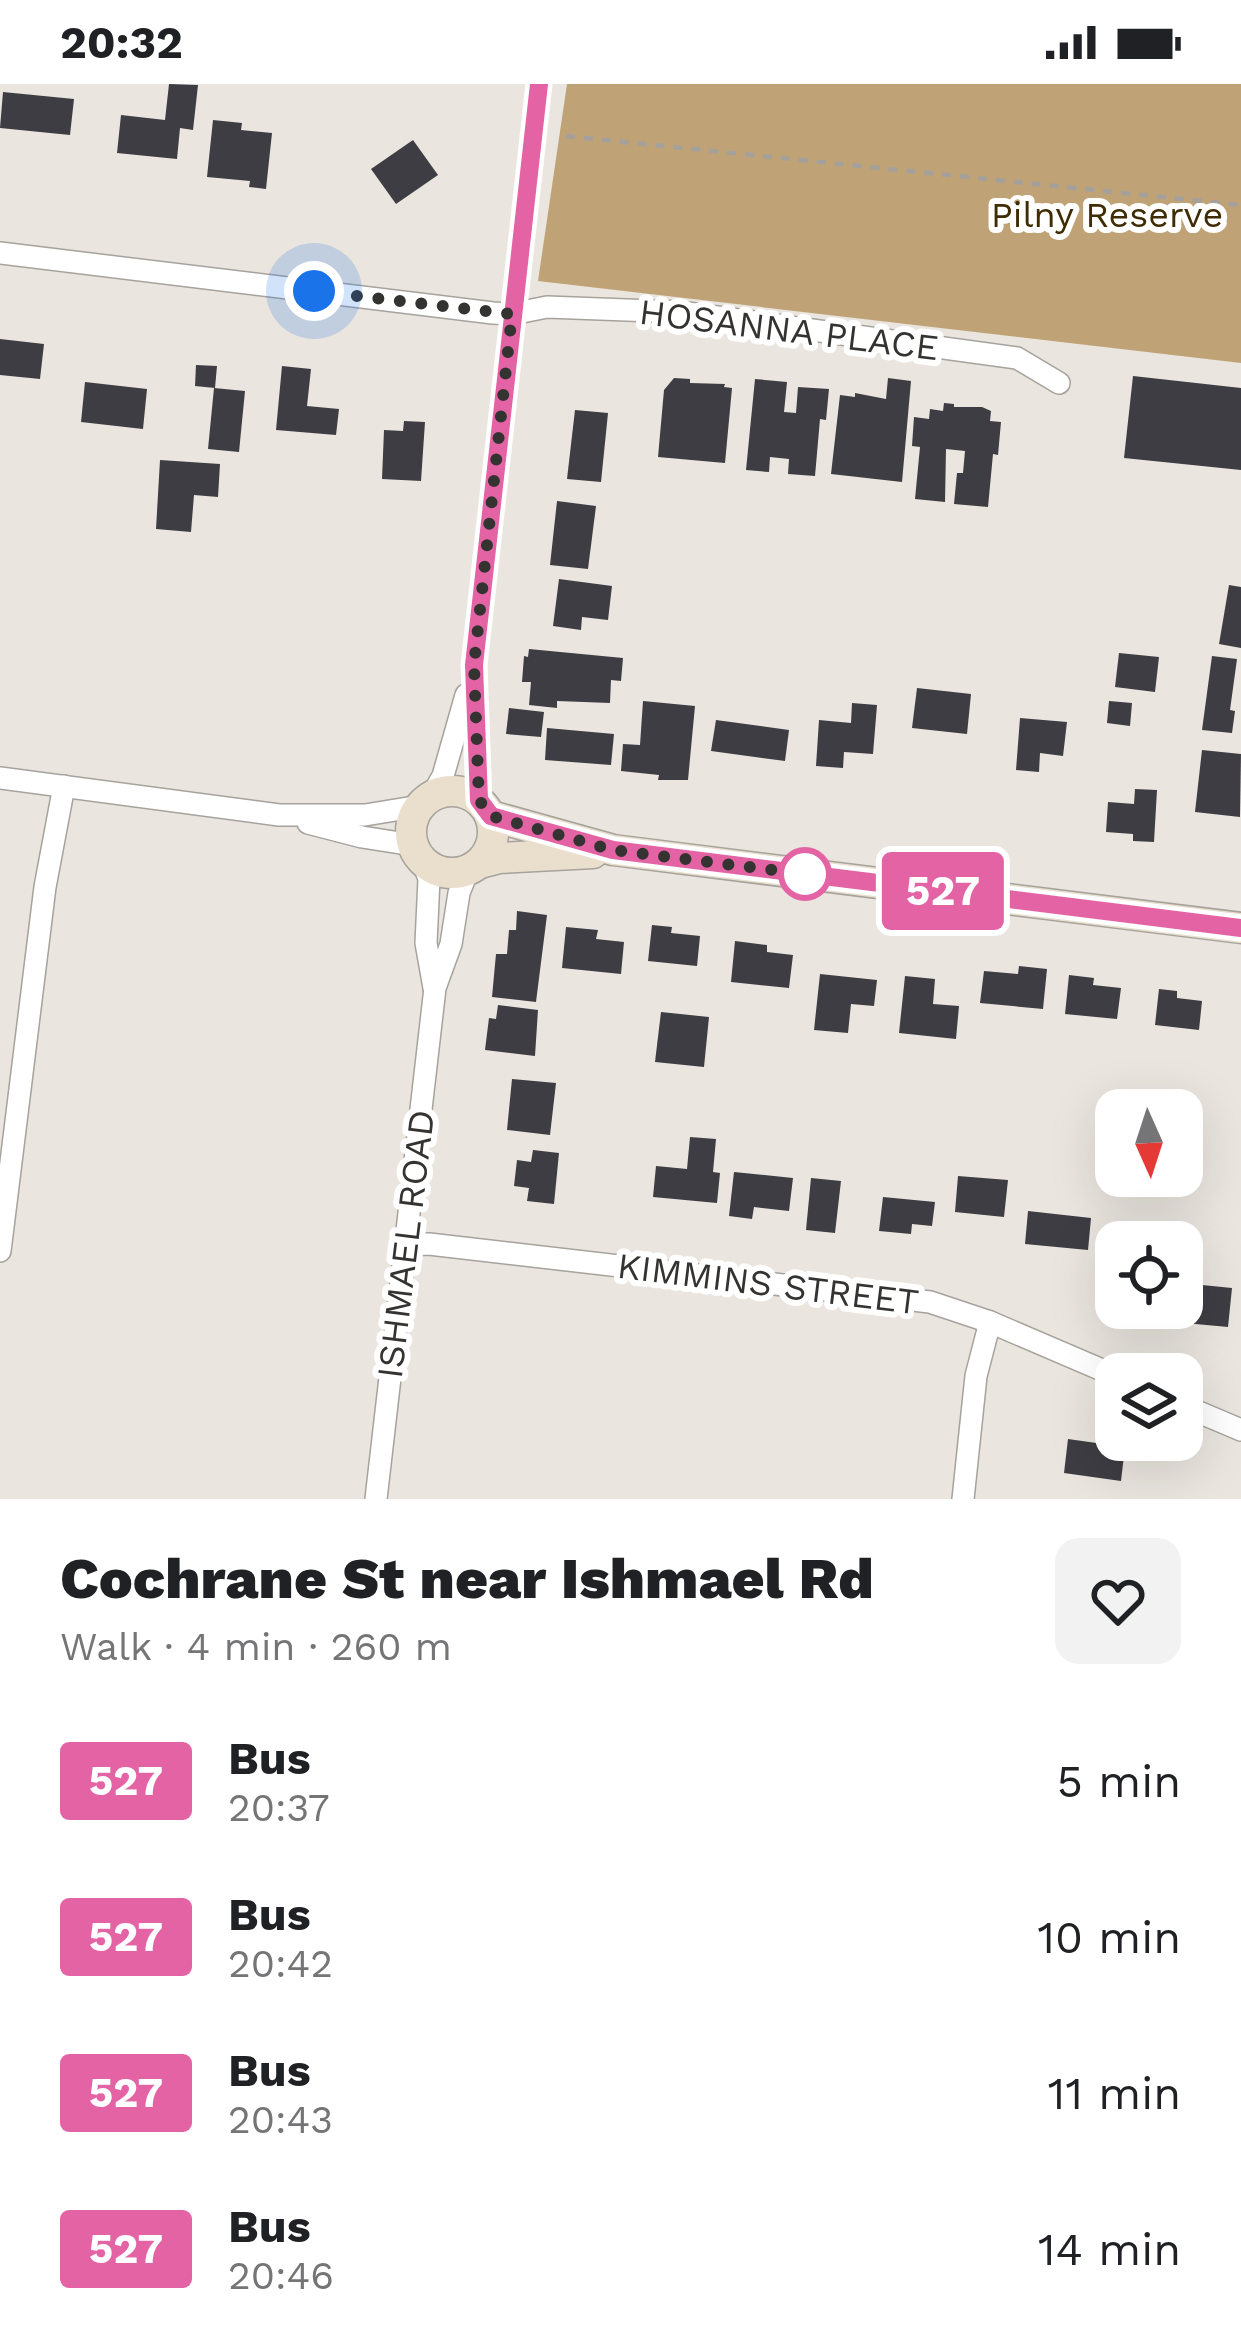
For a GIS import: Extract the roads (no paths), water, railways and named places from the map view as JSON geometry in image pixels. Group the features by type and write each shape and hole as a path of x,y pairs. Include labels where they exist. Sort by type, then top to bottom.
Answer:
{"street":[{"path":"418,854 413,818 443,776 474,665 538,84"},
{"name":"HOSANNA PLACE","path":"0,253 512,314 547,308 680,312 1017,358 1059,383"},
{"path":"474,665 492,844 474,867"},
{"path":"0,778 279,814 365,815 456,791 485,808 613,850 1241,928"},
{"path":"0,1251 5,1170 64,786"},
{"path":"279,814 418,854 444,873 499,858 613,850"},
{"name":"ISHMAEL ROAD","path":"418,854 429,879 426,944 434,988"},
{"name":"ISHMAEL ROAD","path":"376,1499 434,988 451,944 459,893 474,867"},
{"name":"KIMMINS STREET","path":"407,1245 930,1302 1095,1367"},
{"path":"963,1499 976,1376 990,1322"},
{"path":"1203,1414 1241,1430"}],"park label":[{"name":"Pilny Reserve","path":"1107,215"}]}
